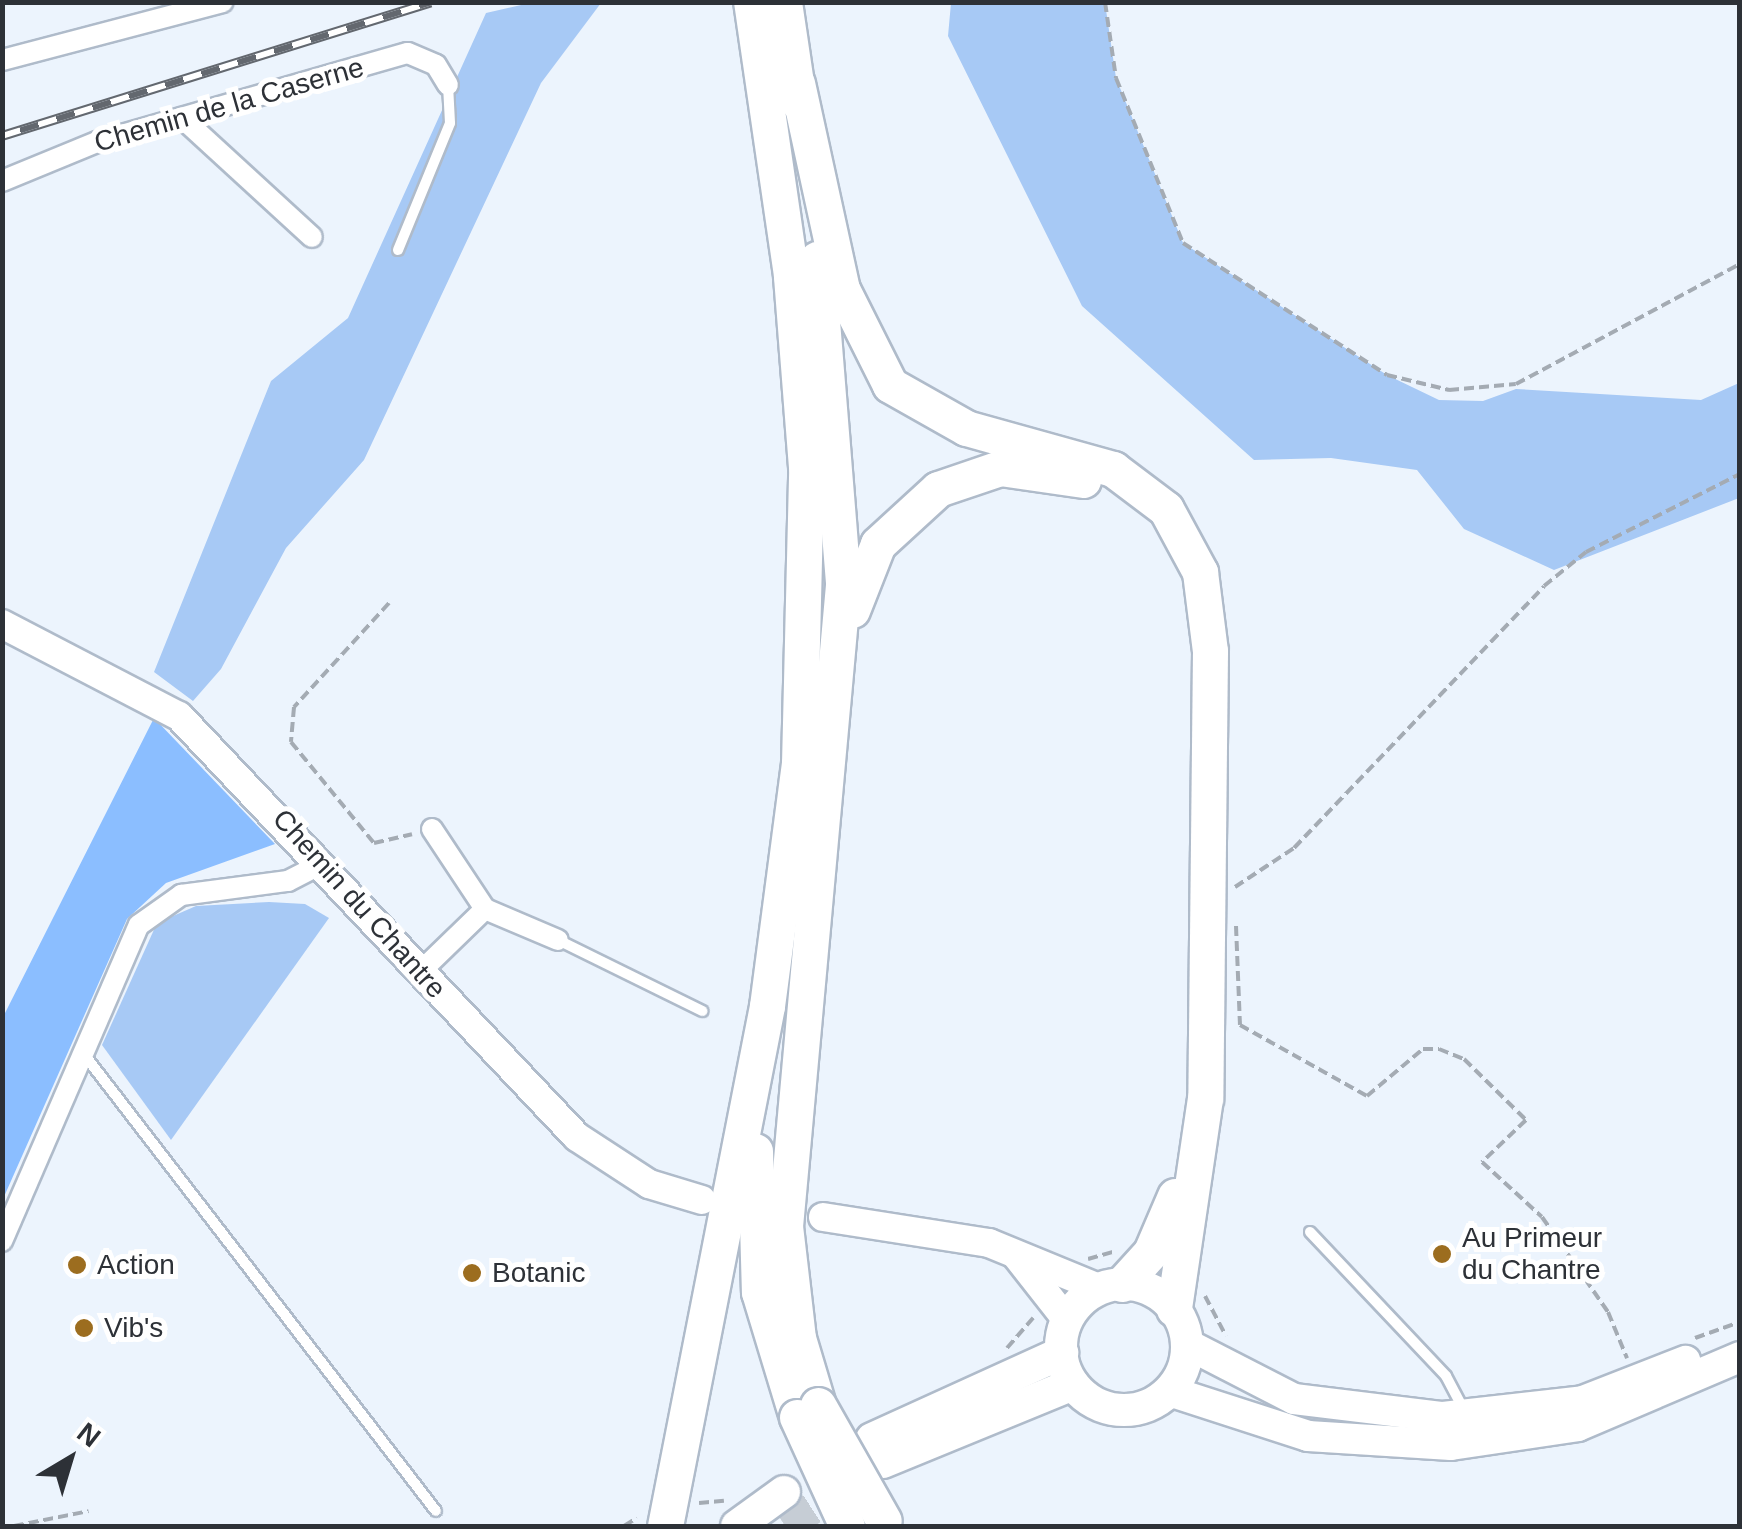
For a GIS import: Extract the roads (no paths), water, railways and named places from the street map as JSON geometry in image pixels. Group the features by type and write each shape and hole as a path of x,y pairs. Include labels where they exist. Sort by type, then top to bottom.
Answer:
{"highway":[{"path":"751,2 791,275 806,466 798,764 767,1006 752,1188 760,1292 778,1363 848,1526"},
{"path":"784,2 834,401 843,585 834,734 785,1226 798,1338 800,1416 828,1526"},
{"path":"796,83 842,289 890,384 966,428 1113,469 1166,510 1200,572 1210,650 1204,1098 1174,1309"},
{"path":"834,734 861,576 893,524 938,489 1000,468 1069,476 1122,502 1166,549 1184,590 1193,661 1182,1170 1151,1252 1112,1286"},
{"path":"670,1512 767,1006"},
{"path":"800,1416 880,1525"}],"main road":[{"path":"1170,1392 1187,1344 1174,1309 1112,1286 1068,1320 1062,1353 1073,1384 1100,1405 1132,1410 1170,1392 1308,1436 1402,1446 1578,1426 1740,1357"},
{"path":"1187,1344 1294,1399 1466,1418 1583,1402 1740,1340"},
{"path":"1062,1353 878,1451 1073,1384"},
{"path":"736,1512 784,1492"}],"street":[{"path":"2,60 223,2"},
{"name":"Chemin de la Caserne","path":"2,182 182,118 408,53 436,65 448,84"},
{"path":"182,118 312,237"},
{"name":"Chemin du Chantre","path":"2,624 179,716 577,1137 648,1184 702,1200"},
{"path":"432,829 485,909 558,940"},
{"path":"2,1241 130,939 151,912 180,894 288,881 321,864"},
{"path":"420,972 485,909"},
{"path":"822,1218 1015,1254 1053,1281 1112,1286"},
{"path":"1053,1281 1068,1320"}],"lane":[{"path":"398,250 450,124 448,84"},
{"path":"558,940 702,1011"},
{"path":"82,1053 436,1512"},
{"path":"1310,1232 1449,1379 1466,1418 1469,1433 1402,1446"}],"tunnel":[{"path":"785,1526 853,1482"}],"railway":[{"path":"2,136 431,2"}],"place":[{"name":"Au Primeur du Chantre","path":"1442,1254"},
{"name":"Action","path":"77,1265"},
{"name":"Botanic","path":"472,1273"},
{"name":"Vib's","path":"84,1328"}]}
